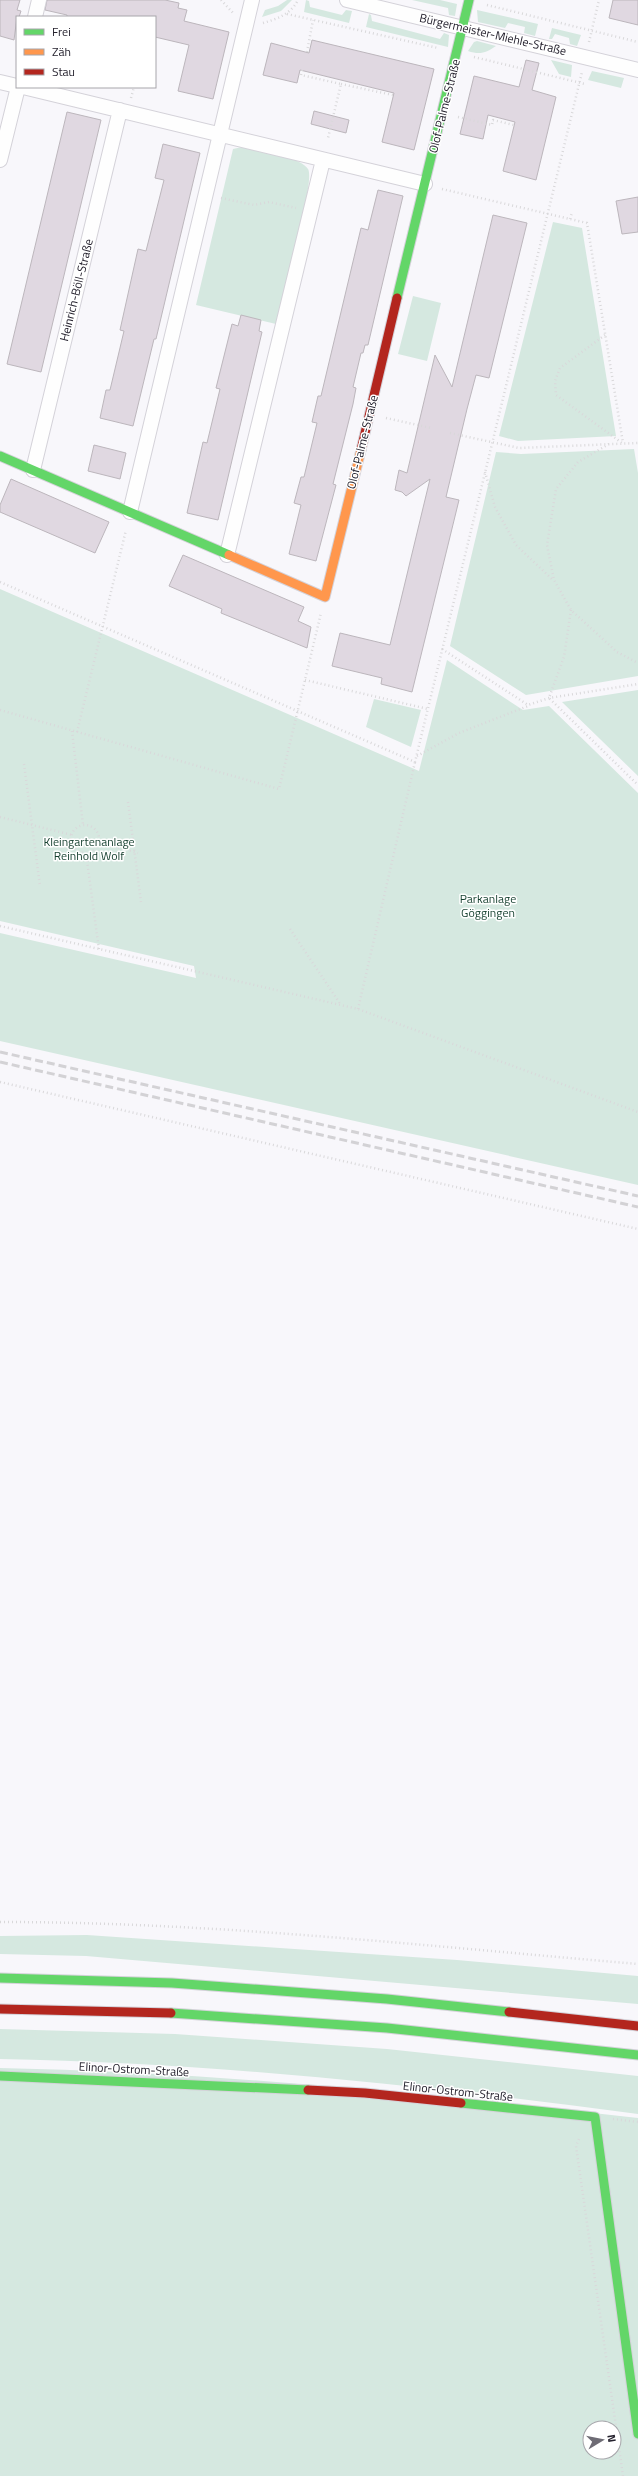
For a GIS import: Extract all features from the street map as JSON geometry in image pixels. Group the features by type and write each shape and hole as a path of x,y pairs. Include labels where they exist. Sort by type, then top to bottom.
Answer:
{"main road":[{"name":"Olof-Palme-Straße","path":"325,597 469,0"},
{"path":"0,456 325,597"},
{"path":"0,1978 172,1983 387,1999 638,2026"},
{"path":"0,2008 172,2013 379,2027 638,2055"},
{"name":"Elinor-Ostrom-Straße","path":"0,2076 365,2093 594,2117"},
{"path":"594,2117 638,2434"}],"street":[{"path":"35,16 39,0"},
{"path":"130,512 252,0"},
{"name":"Bürgermeister-Miehle-Straße","path":"347,0 585,56 638,70"},
{"path":"0,82 16,86"},
{"path":"0,160 17,88"},
{"path":"26,88 425,184"},
{"name":"Heinrich-Böll-Straße","path":"33,470 120,110"},
{"path":"228,555 323,160"}],"path":[{"path":"469,0 638,42"},
{"path":"358,1009 365,972 416,756 599,0"},
{"path":"287,14 456,52 585,84"},
{"path":"307,52 313,20"},
{"path":"302,70 301,75 393,95"},
{"path":"328,138 341,84"},
{"path":"442,113 492,125 493,120 514,125"},
{"path":"425,184 587,223 623,443"},
{"path":"207,194 254,205 269,202 311,211"},
{"path":"570,219 572,213"},
{"path":"605,335 560,368 555,381 556,395 623,443"},
{"path":"369,414 430,428"},
{"path":"450,433 519,448 638,442"},
{"path":"554,580 548,545 556,489 578,462 609,444"},
{"path":"485,472 496,508 516,545 554,580 571,610 617,652 638,663"},
{"path":"77,732 130,512"},
{"path":"0,582 415,762"},
{"path":"0,710 279,789 325,597"},
{"path":"549,698 564,657 571,610"},
{"path":"442,649 528,705"},
{"path":"305,680 428,709"},
{"path":"416,756 459,733 549,698 638,684"},
{"path":"549,698 638,785"},
{"path":"72,731 83,825"},
{"path":"24,764 40,886"},
{"path":"128,802 136,852 140,902"},
{"path":"0,817 72,835"},
{"path":"83,825 95,828 99,842 94,849 86,853 74,848 72,835 77,827 83,825"},
{"path":"99,842 136,852"},
{"path":"86,853 99,950"},
{"path":"0,926 358,1009 638,1112"},
{"path":"290,929 341,1006"},
{"path":"0,1082 638,1229"},
{"path":"0,1922 84,1922 236,1930 638,1964"},
{"path":"594,2117 638,2122"},
{"path":"582,2132 576,2146 623,2476"}],"green space":[{"path":"287,0 292,0 281,11 262,17 265,10 278,6"},
{"path":"306,0 309,1 310,7 342,15 346,10 352,11 349,23 304,12"},
{"path":"412,0 440,0 457,4 455,16 449,15 448,8"},
{"path":"477,10 538,24 535,36 524,33 525,27 508,23 505,28 478,22"},
{"path":"369,14 371,15 372,21 440,39 444,33 449,35 448,47 366,27"},
{"path":"552,28 581,35 577,46 570,44 569,38 555,34 552,39 549,39"},
{"path":"477,41 496,46 483,53 468,51 474,42"},
{"path":"551,60 572,65 571,77 559,74"},
{"path":"592,71 624,78 621,88 588,80"},
{"path":"242,147 287,157 303,164 308,169 309,178 303,218 276,324 196,305 233,149"},
{"path":"553,222 582,228 616,436 518,441 499,436"},
{"path":"413,296 441,303 427,361 398,354"},
{"path":"634,449 638,473 638,676 526,695 450,646 496,452 521,454"},
{"name":"Parkanlage Göggingen","path":"0,589 419,771 447,660 523,710 549,706 638,793 638,1185 0,1041 0,933 196,978 194,966 0,921"},
{"path":"638,690 638,776 562,702"},
{"path":"374,699 421,710 411,747 366,727"},
{"path":"87,1935 457,1960 638,1976 638,2004 86,1956 0,1954 0,1936"},
{"path":"0,2029 175,2034 387,2049 638,2076 638,2114 399,2085 240,2071 80,2061 0,2059"},
{"path":"0,2068 80,2070 240,2079 399,2093 638,2118 638,2476 0,2476"}],"building":[{"path":"0,0 20,0 17,10 21,11 19,16 16,16 14,40 0,36"},
{"path":"47,0 165,0 179,3 178,8 187,10 184,21 229,32 213,99 178,91 189,45 156,37 156,16 67,16 45,10"},
{"path":"613,0 638,0 638,25 609,18"},
{"path":"312,40 434,69 414,150 382,142 394,93 300,70 297,83 263,75 271,43 309,53"},
{"path":"526,60 539,63 532,90 556,97 536,180 503,171 515,122 488,115 483,139 460,134 474,76 519,87"},
{"path":"314,111 349,120 346,133 311,124"},
{"path":"67,112 101,120 41,372 7,364"},
{"path":"163,144 200,153 156,339 154,339 133,426 100,418 106,390 110,390 124,331 120,330 138,249 146,251 164,180 155,178"},
{"path":"378,190 403,196 368,345 365,345 363,353 361,353 353,387 356,388 353,404 333,484 336,485 316,561 289,554 301,505 294,503 301,477 304,477 317,423 312,422 318,396 321,396 361,228 368,230"},
{"path":"638,197 638,232 622,234 616,201"},
{"path":"493,215 527,223 489,378 476,375 467,409 446,497 459,500 412,692 381,684 382,678 332,666 340,633 390,645 430,479 406,496 402,492 395,490 399,470 407,473 435,355 452,387"},
{"path":"241,315 261,320 259,331 262,332 218,520 187,513 203,442 207,443 220,389 216,388 232,324 238,326"},
{"path":"94,445 126,453 120,479 88,471"},
{"path":"11,479 109,522 95,553 0,512 0,505"},
{"path":"183,555 304,607 298,621 311,627 307,648 221,613 222,609 169,586"}],"railway":[{"path":"0,1052 638,1196"},
{"path":"0,1062 638,1207"}],"traffic: fast":[{"path":"397,298 469,0"},
{"path":"0,456 229,555"},
{"path":"0,1978 172,1983 387,1999 509,2012"},
{"path":"171,2013 387,2028 638,2055"},
{"path":"0,2076 308,2090"},
{"path":"461,2103 595,2117 638,2434"}],"traffic: slow":[{"path":"229,555 325,597 361,450"}],"traffic: jam":[{"path":"361,450 397,298"},
{"path":"0,2009 171,2013"},
{"path":"509,2012 638,2026"},
{"path":"308,2090 365,2093 461,2103"}],"park label":[{"name":"Kleingartenanlage Reinhold Wolf","path":"89,848"}]}
